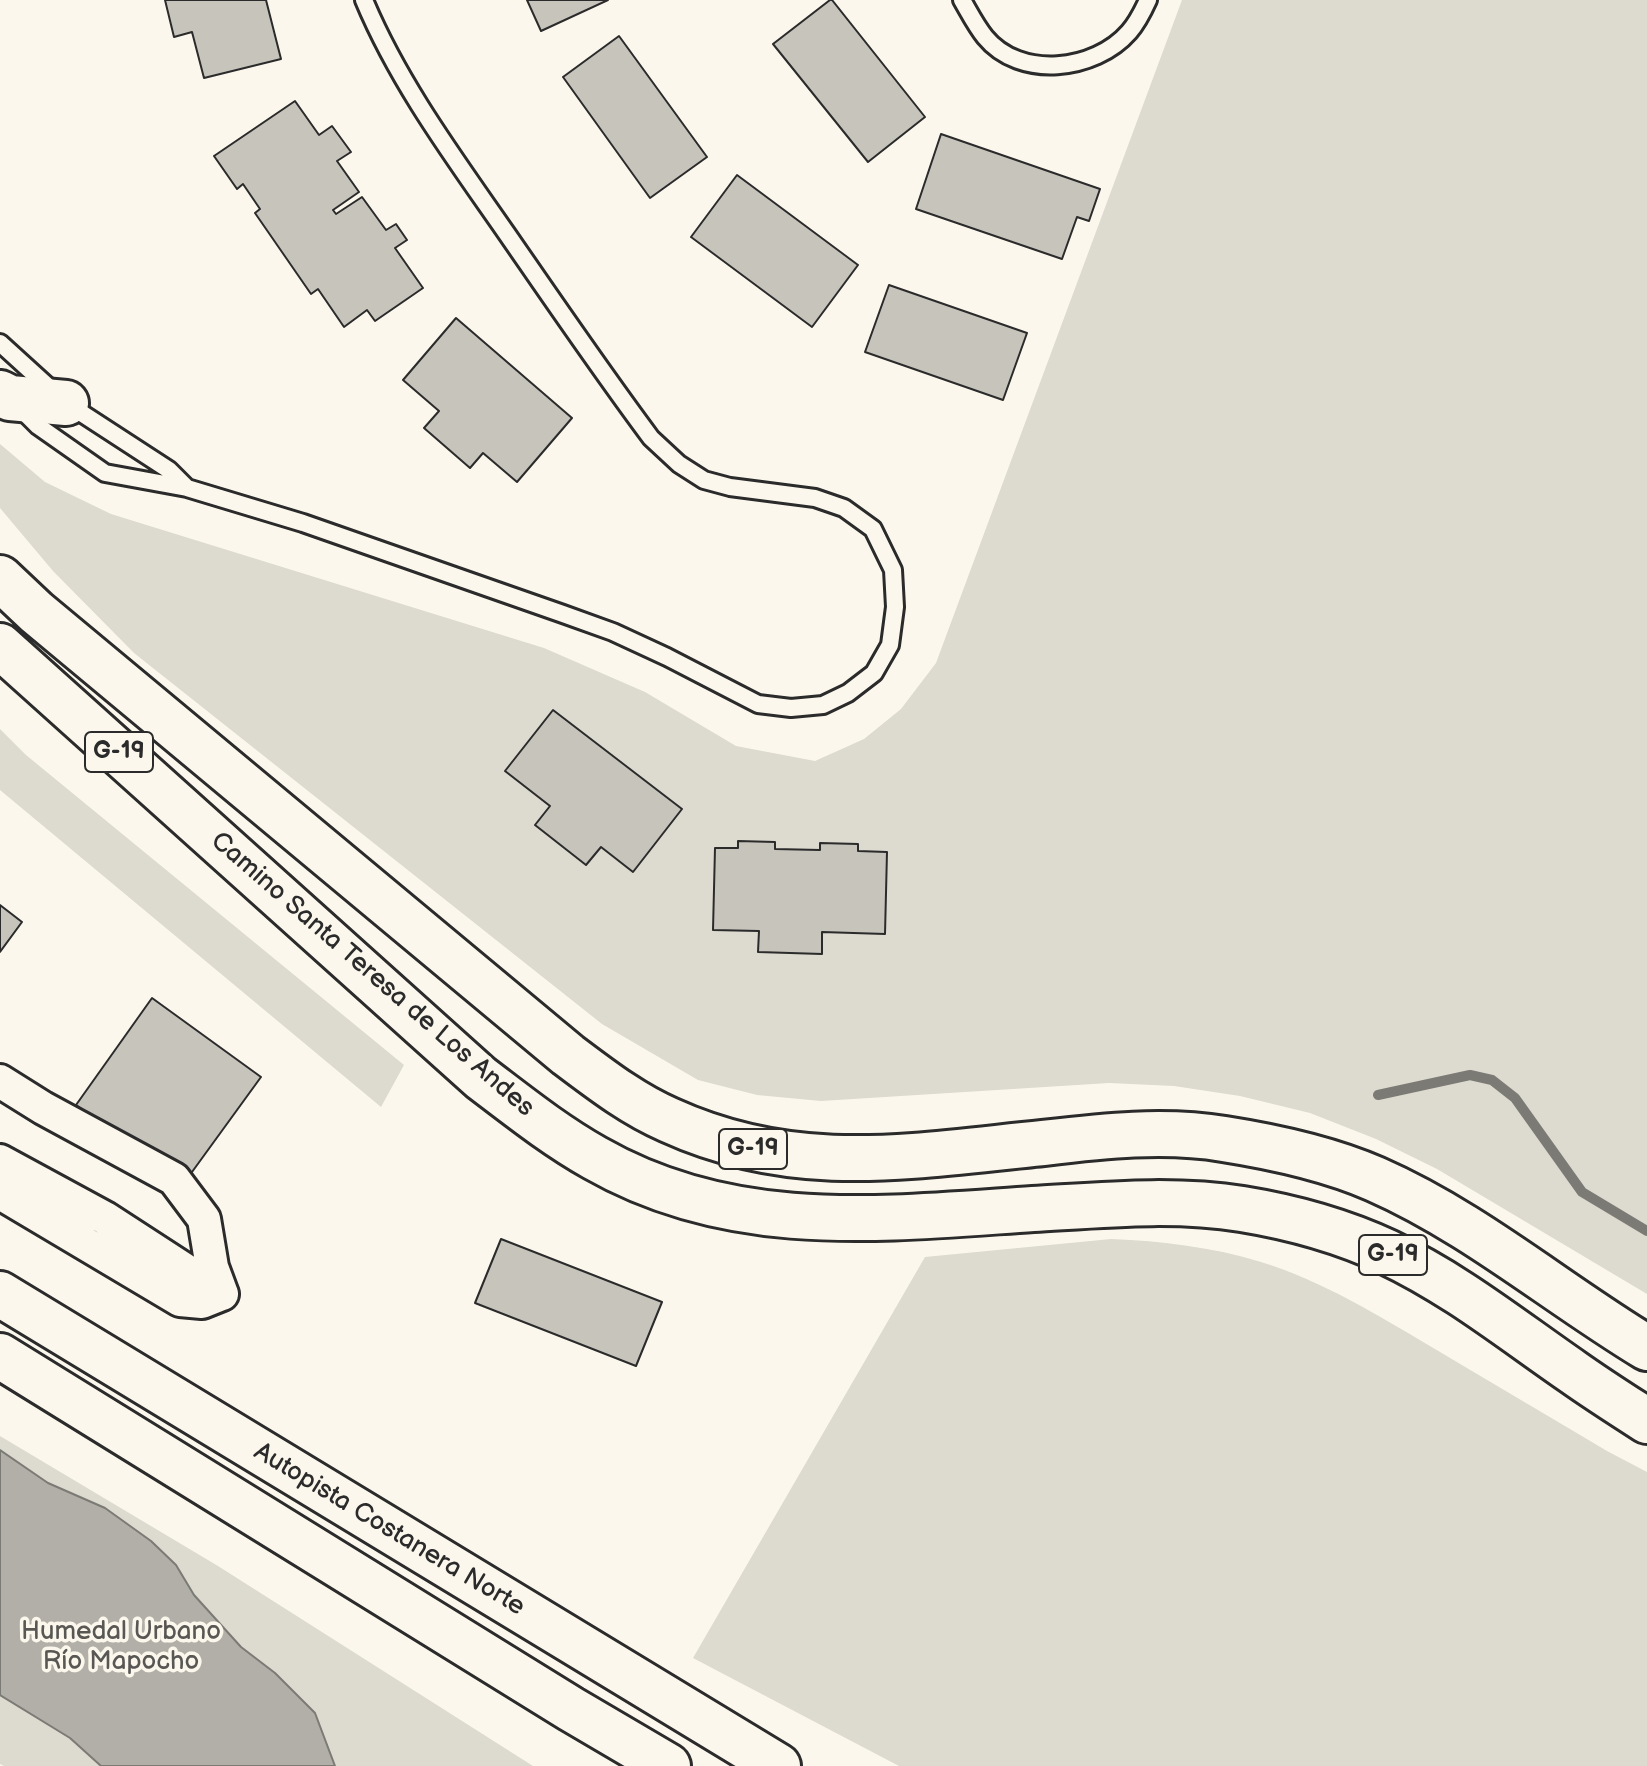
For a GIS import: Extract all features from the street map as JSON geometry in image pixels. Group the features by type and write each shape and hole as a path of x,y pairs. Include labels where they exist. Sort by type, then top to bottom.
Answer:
{"main road":[{"path":"3,392 66,403"},
{"name":"G-19","path":"0,578 36,612 568,1055 634,1102 668,1120 744,1148 788,1156 890,1159 1129,1134 1179,1133 1299,1154 1374,1179 1410,1197 1647,1348"},
{"name":"Camino Santa Teresa de Los Andes","path":"0,646 481,1078 527,1114 596,1160 669,1191 697,1199 754,1213 804,1219 864,1220 1150,1203 1241,1209 1290,1220 1386,1251 1432,1275 1488,1310 1647,1421"},
{"name":"Autopista Costanera Norte","path":"0,1294 778,1766"},
{"name":"Autopista Costanera Norte","path":"0,1356 668,1766"}],"street":[{"path":"0,1081 43,1108 174,1179 204,1219 212,1267 222,1294"},
{"path":"0,1161 105,1218 222,1294"},
{"path":"0,1193 180,1300 202,1302 222,1294"}],"lane":[{"path":"3,392 38,426 105,473 187,488 303,523 613,632 758,704 791,708 823,705 848,693 874,673 890,645 895,607 893,570 873,529 844,508 815,498 730,487 704,480 679,464 651,438 473,186 402,78 381,41 364,0"},
{"path":"962,0 986,39 1010,56 1036,65 1063,65 1088,60 1110,48 1129,32 1148,0"},
{"path":"0,343 66,403 169,470 187,488"}],"green space":[{"path":"1182,0 1647,0 1647,1294 1437,1169 1376,1139 1310,1113 1240,1096 1174,1086 1109,1083 821,1101 757,1095 698,1080 602,1024 134,653 53,571 0,508 0,444 45,482 111,514 544,648 645,692 736,746 815,761 864,739 901,709 936,663"},
{"path":"0,729 26,755 404,1065 381,1107 0,790"},
{"path":"1111,1239 1168,1243 1224,1252 1306,1279 1372,1312 1647,1472 1647,1766 899,1766 693,1658 925,1257"},
{"name":"Humedal Urbano Río Mapocho","path":"0,1436 218,1566 533,1766 0,1764"}],"shaded area":[{"name":"Humedal Urbano Río Mapocho","path":"0,1450 48,1483 105,1508 151,1541 176,1565 194,1595 241,1647 275,1673 315,1713 335,1766 101,1766 70,1738 0,1695"}],"building":[{"path":"165,0 266,0 281,59 204,78 192,32 174,37"},
{"path":"527,0 608,0 541,31"},
{"path":"830,0 925,117 868,162 773,44"},
{"path":"619,36 707,157 650,198 563,77"},
{"path":"295,101 319,135 332,126 351,152 337,161 359,192 333,210 336,214 362,197 386,230 396,224 407,240 395,248 423,288 375,321 367,310 344,327 318,289 311,294 255,213 260,209 243,184 237,189 214,156"},
{"path":"941,134 1100,189 1089,221 1077,217 1062,259 916,209"},
{"path":"737,175 858,265 812,327 691,237"},
{"path":"889,285 1027,333 1003,400 865,352"},
{"path":"456,318 572,418 517,482 483,453 470,468 424,428 439,411 403,380"},
{"path":"553,710 682,809 633,872 601,847 586,865 535,825 550,806 505,771"},
{"path":"738,841 775,842 775,849 820,850 820,843 858,844 858,851 887,852 885,934 822,932 822,954 758,952 759,931 713,930 715,848 738,848"},
{"path":"0,905 22,922 0,952"},
{"path":"152,998 261,1077 184,1183 76,1105"},
{"path":"501,1239 662,1302 636,1366 475,1303"}],"waterway":[{"path":"1378,1095 1470,1075 1492,1080 1515,1098 1582,1192 1647,1231"}]}
